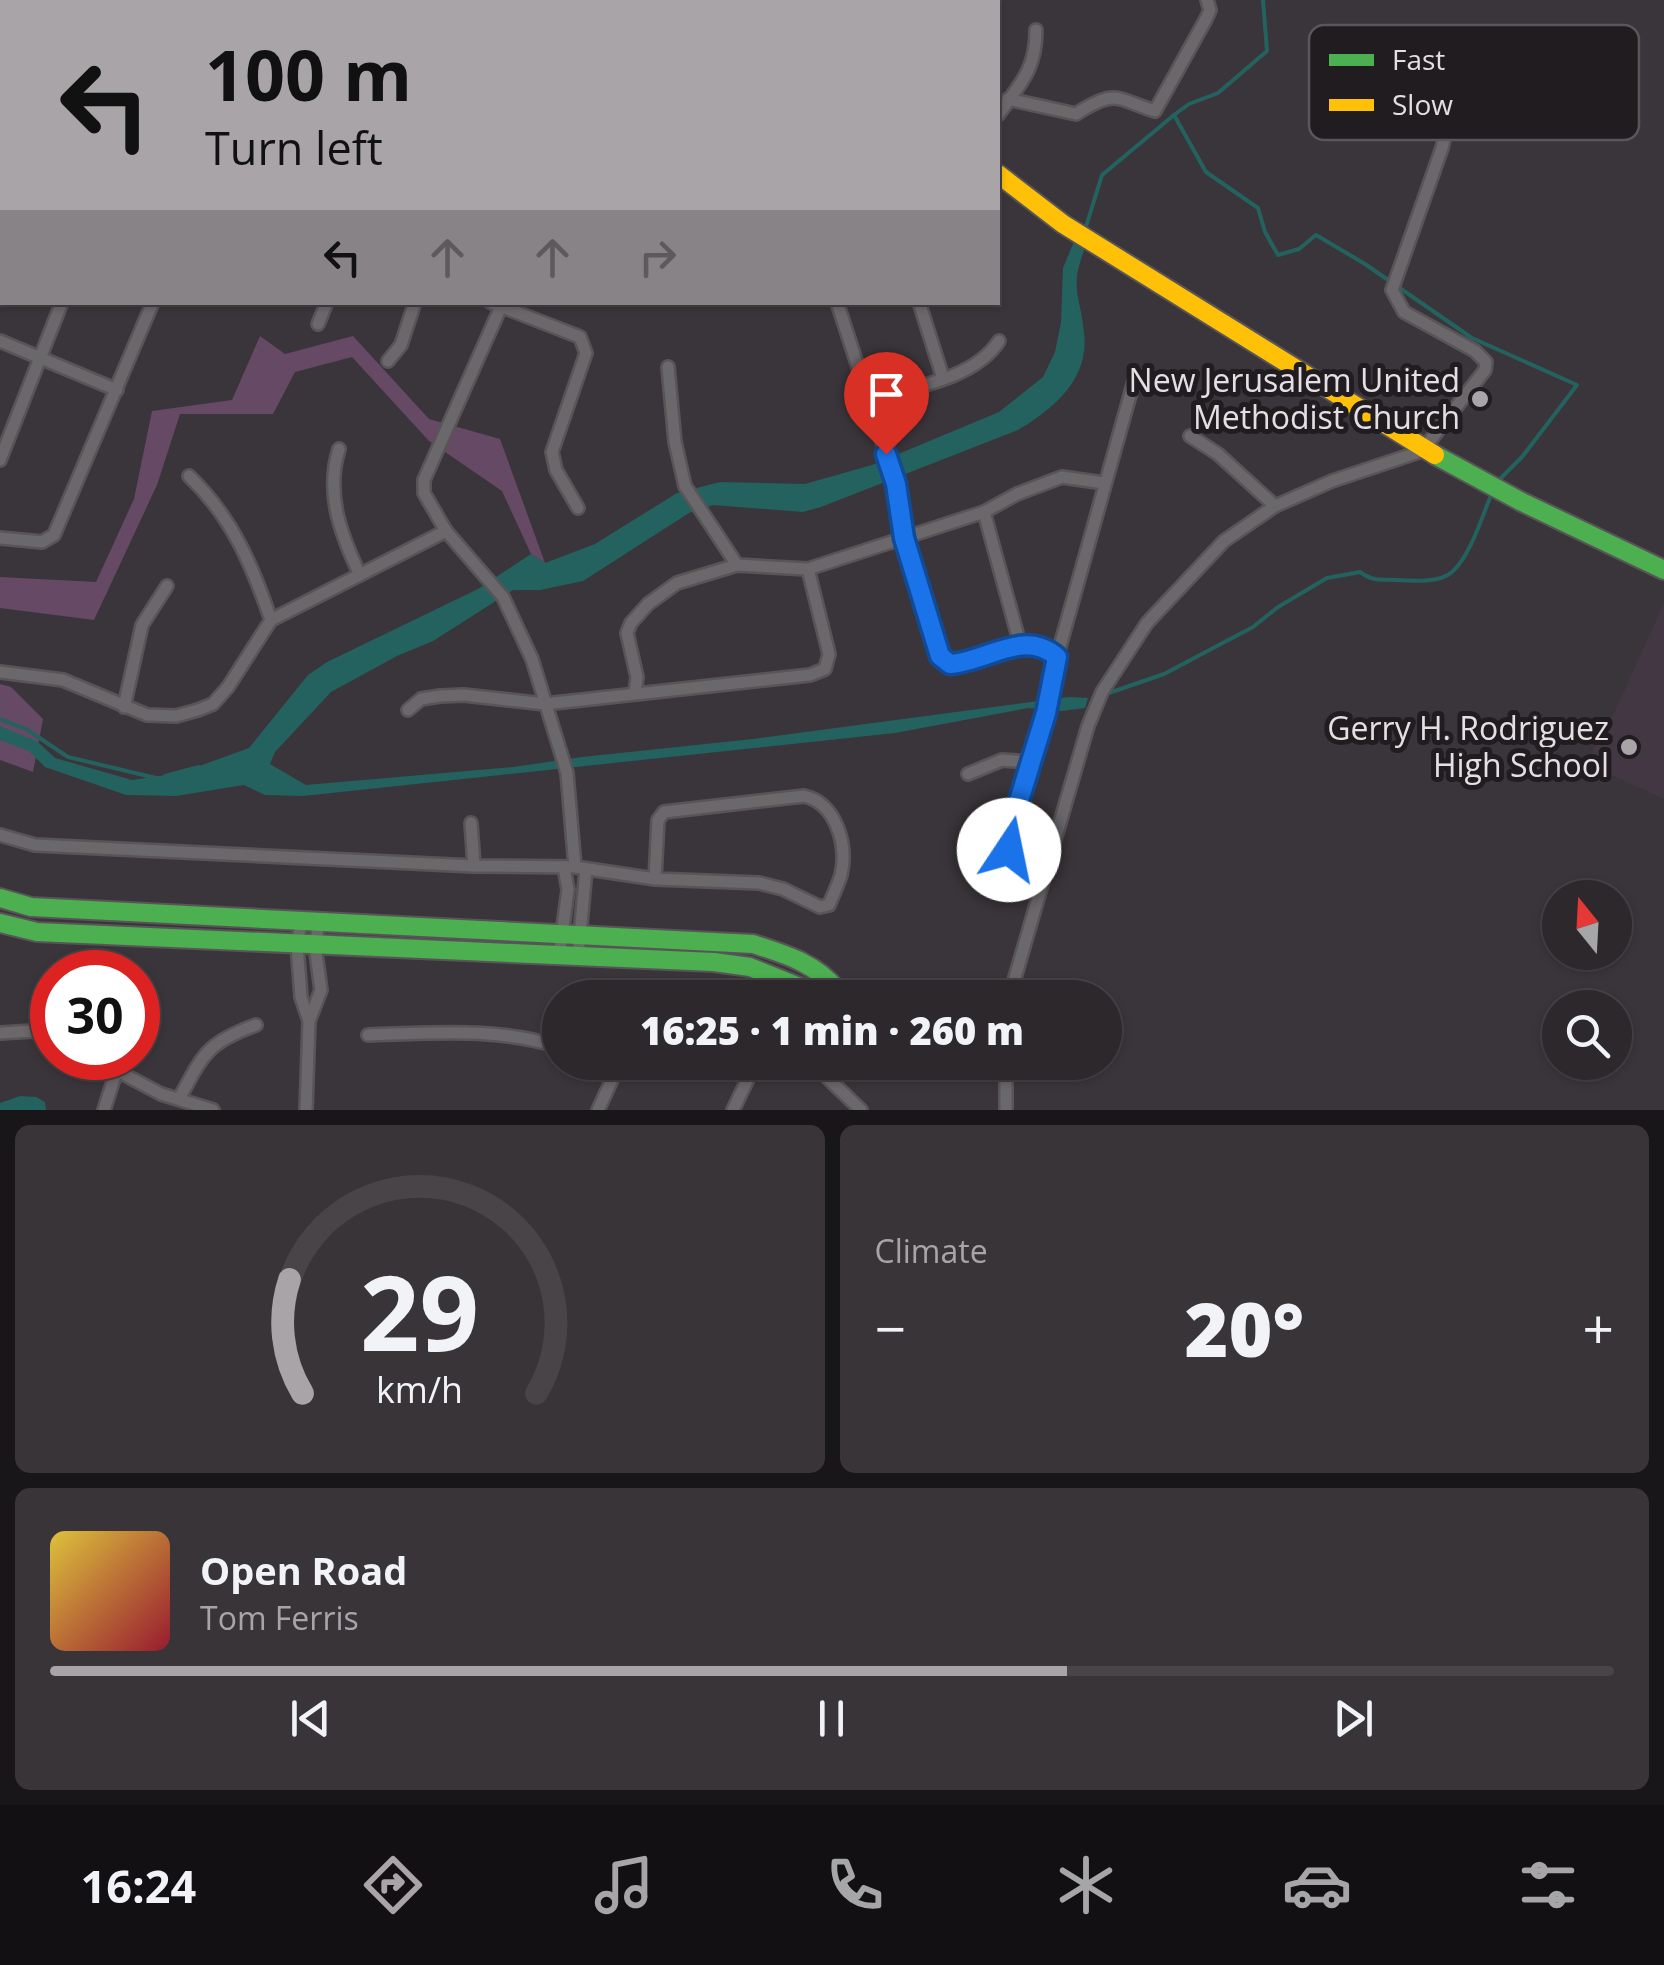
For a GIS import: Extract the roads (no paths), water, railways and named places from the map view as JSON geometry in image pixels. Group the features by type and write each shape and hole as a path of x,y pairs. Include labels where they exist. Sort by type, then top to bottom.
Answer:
{"street":[{"path":"1008,100 1076,114 1107,97 1155,111 1206,19 1210,10 1206,0"},
{"path":"1000,112 1036,55 1036,30"},
{"path":"1016,980 1088,726 1131,646 1174,590 1224,541 1275,506 1332,481 1422,451 1485,370 1486,362 1475,351 1404,312 1392,290 1444,140"},
{"path":"1000,176 1063,224 1422,451 1512,499 1664,570"},
{"path":"0,460 61,305"},
{"path":"0,538 42,542 54,535 152,305"},
{"path":"318,324 326,305"},
{"path":"388,361 401,344 414,305"},
{"path":"498,305 423,486 446,531 502,597 532,660 562,752 575,868 569,956"},
{"path":"500,305 580,337 585,343 586,353 552,452 556,470 578,508"},
{"path":"837,305 896,484 904,538 940,656 950,664 962,664 1020,644 1048,649 1057,657"},
{"path":"920,305 943,378"},
{"path":"0,341 118,390"},
{"path":"868,400 972,366 999,341"},
{"path":"668,367 674,442 686,486 737,565"},
{"path":"1012,890 1008,842 1136,374"},
{"path":"1190,436 1218,454 1275,506"},
{"path":"339,449 334,476 335,509 341,536 360,575"},
{"path":"189,476 230,522 249,558 271,620"},
{"path":"634,694 638,677 627,633 631,623 659,594 677,583 737,565 808,568 984,512 1062,477 1104,482"},
{"path":"984,512 1020,644"},
{"path":"0,672 63,680 147,714 176,716 214,704 271,620 446,531"},
{"path":"408,710 421,699 440,696 544,704 810,674 824,669 829,654 808,568"},
{"path":"124,707 142,625 167,586"},
{"path":"968,774 1002,760 1030,762"},
{"path":"0,836 35,846 575,868 655,878 760,883 820,907 829,905 840,877 843,856 839,832 828,810 817,799 804,796 664,812 658,820 655,878"},
{"path":"471,823 474,866"},
{"path":"569,956 572,934 568,890 575,868"},
{"path":"0,898 31,907 753,944 818,970 829,980"},
{"path":"0,923 37,932 714,962 750,967 783,980"},
{"path":"309,1021 301,997 310,923"},
{"path":"306,1110 309,1021 320,990 306,946 310,923"},
{"path":"178,1100 208,1050 224,1037 256,1025"},
{"path":"0,1033 30,1031"},
{"path":"368,1034 483,1032 542,1042"},
{"path":"104,1110 113,1080"},
{"path":"134,1080 178,1100 213,1110"},
{"path":"598,1110 614,1080"},
{"path":"733,1110 747,1080"},
{"path":"830,1080 861,1110"},
{"path":"1006,1080 1006,1110"}],"waterway":[{"path":"1084,233 1102,175 1174,115 1189,104 1218,93 1267,51 1263,0"},
{"path":"1174,115 1206,172 1258,208 1278,255 1299,249 1316,235 1472,338 1577,385 1522,457 1495,484"},
{"path":"1106,694 1164,674 1253,627 1327,578 1360,572 1382,580 1447,576 1465,556 1492,493"},
{"path":"0,719 26,729 68,757 156,778"},
{"path":"165,776 199,767"}],"place":[{"name":"New Jerusalem United Methodist Church","path":"1480,399"},
{"name":"Gerry H. Rodriguez High School","path":"1629,747"}]}
